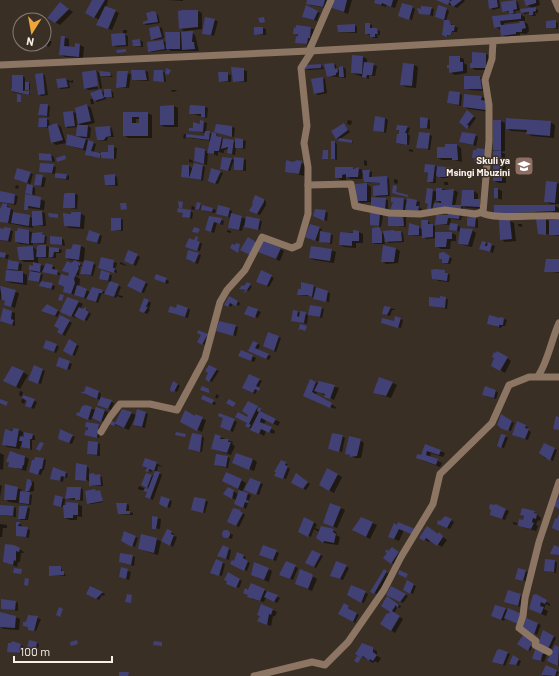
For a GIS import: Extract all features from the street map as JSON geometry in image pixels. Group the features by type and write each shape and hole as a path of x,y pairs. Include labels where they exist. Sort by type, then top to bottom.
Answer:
{"street":[{"path":"101,432 120,404 150,404 177,410 205,358 220,302 227,290 245,270 262,237 292,248 298,245 308,214 308,184 304,143 306,126 301,68 310,51 331,0"},
{"path":"555,0 559,9"},
{"path":"0,65 310,51 559,37"},
{"path":"481,212 489,140 489,105 485,80 492,59 493,41"},
{"path":"308,184 351,184 355,206 374,211 420,214 445,210 475,214 481,212 491,216 526,217 545,214 559,216"},
{"path":"538,376 541,372 552,338 559,323"},
{"path":"254,676 312,662 325,665 348,642 384,590 433,504 440,474 492,423 509,385 514,382 538,376 559,377"},
{"path":"549,652 534,645 536,641 519,628 539,542 559,482"}],"building":[{"path":"92,0 105,0 94,18 85,13"},
{"path":"307,0 325,0 323,7 306,4"},
{"path":"333,0 347,0 344,12 332,8"},
{"path":"375,0 393,0 391,7 382,3 381,5 374,3"},
{"path":"436,0 450,0 448,5"},
{"path":"452,0 462,0 453,7 449,2"},
{"path":"488,0 497,0 498,7 489,9"},
{"path":"516,0 517,9 513,10 514,13 509,14 509,11 502,12 501,2"},
{"path":"524,0 536,0 536,3 526,6"},
{"path":"60,2 69,9 55,23 52,21 52,12"},
{"path":"402,3 413,6 409,20 398,16"},
{"path":"306,5 318,11 314,20 302,17"},
{"path":"438,5 447,8 444,20 435,17"},
{"path":"105,6 116,10 108,29 96,25"},
{"path":"421,6 432,7 430,15 419,14 417,8 421,9"},
{"path":"536,7 536,11 533,12 533,15 529,15 529,12 521,13 520,9"},
{"path":"198,10 198,27 179,29 178,11"},
{"path":"153,11 156,12 158,22 143,24 143,22 148,20 146,13"},
{"path":"521,13 521,19 500,21 501,25 520,23 519,21 524,21 526,28 522,29 522,32 501,36 500,27 494,28 492,16"},
{"path":"205,17 215,19 211,35 202,34"},
{"path":"264,17 265,22 260,23 258,18"},
{"path":"444,20 449,20 451,25 455,25 454,31 452,31 451,35 447,35 447,37 442,35"},
{"path":"556,20 556,28 546,28 546,21"},
{"path":"365,23 370,23 370,28 377,28 378,34 375,34 375,37 370,37 370,34 365,34"},
{"path":"355,24 355,32 338,32 337,25"},
{"path":"296,25 311,27 310,38 308,38 307,44 295,43 296,36 298,37 298,34 293,34 294,27 296,28"},
{"path":"159,26 162,37 151,40 149,28"},
{"path":"254,27 263,27 263,34 254,35"},
{"path":"193,31 192,42 194,42 195,49 182,50 181,32"},
{"path":"165,32 180,32 180,49 166,49"},
{"path":"111,34 125,34 126,45 112,46"},
{"path":"61,36 65,36 64,46 75,47 75,43 80,44 79,57 59,55"},
{"path":"140,39 141,46 133,46 132,40"},
{"path":"163,40 165,49 148,52 147,42"},
{"path":"126,49 126,52 117,53 116,50"},
{"path":"472,52 486,53 486,68 470,68 470,63 472,63"},
{"path":"352,55 363,56 362,74 351,73"},
{"path":"449,56 460,56 460,62 463,62 463,71 449,73 449,68 447,68 447,65 449,65"},
{"path":"364,62 374,63 372,75 367,75 366,78 362,77"},
{"path":"334,63 335,69 337,68 338,72 336,75 327,77 324,64"},
{"path":"403,63 414,64 412,86 400,85"},
{"path":"321,64 321,68 305,69 305,65"},
{"path":"343,66 344,77 339,77 339,67"},
{"path":"231,67 244,68 244,81 233,82"},
{"path":"166,68 171,70 169,75 165,74"},
{"path":"96,70 98,86 84,89 82,72"},
{"path":"131,70 145,70 147,80 132,80"},
{"path":"154,70 163,70 164,82 153,81"},
{"path":"99,71 110,72 111,76 100,76"},
{"path":"117,71 128,71 126,87 116,88"},
{"path":"218,72 228,72 228,81 219,82"},
{"path":"43,73 45,94 38,95 35,74"},
{"path":"12,75 23,75 23,91 29,91 29,95 11,91"},
{"path":"464,76 480,76 482,89 464,89"},
{"path":"323,77 324,92 314,94 311,79"},
{"path":"66,78 68,87 58,88 56,79"},
{"path":"25,82 29,82 29,90 25,90"},
{"path":"101,89 104,98 94,101 90,93"},
{"path":"104,89 111,89 112,97 104,97"},
{"path":"449,91 460,92 459,105 447,103"},
{"path":"17,94 21,95 21,102 17,102"},
{"path":"464,94 482,96 481,100 487,101 486,110 463,107"},
{"path":"40,104 48,104 47,116 38,115"},
{"path":"87,104 91,121 78,124 75,108"},
{"path":"174,105 174,125 160,125 160,106"},
{"path":"190,105 205,106 205,117 201,117 201,114 189,114"},
{"path":"467,110 474,116 467,125 469,126 467,129 459,122"},
{"path":"73,111 75,126 65,127 63,112"},
{"path":"123,112 148,112 148,136 123,136","holes":["132,117 139,117 139,123 132,123"]},
{"path":"375,116 385,118 384,132 373,131"},
{"path":"420,117 428,118 427,128 420,128"},
{"path":"39,118 47,118 47,127 38,127"},
{"path":"506,118 551,121 550,136 526,134 527,130 506,129"},
{"path":"200,120 204,121 203,132 189,131 189,128 193,128 193,122 200,124"},
{"path":"493,120 501,120 501,150 493,150"},
{"path":"57,123 63,140 51,143 48,126"},
{"path":"344,123 348,130 336,139 331,131"},
{"path":"216,124 232,126 232,137 214,132"},
{"path":"77,125 88,125 87,137 76,136"},
{"path":"397,125 408,126 405,133 407,133 407,145 396,143 397,134 399,134 399,130 396,130"},
{"path":"110,126 111,136 106,137 104,140 97,140 95,127"},
{"path":"205,131 210,131 209,140 186,137 186,134 204,136"},
{"path":"212,132 216,133 216,136 222,137 219,151 214,151 214,154 207,153"},
{"path":"419,132 430,133 428,149 416,148"},
{"path":"462,132 476,134 473,145 459,142"},
{"path":"67,134 86,139 83,149 66,145"},
{"path":"223,138 234,140 232,154 227,153 228,147 221,149"},
{"path":"235,138 243,139 243,148 235,148"},
{"path":"339,138 352,140 352,143 338,141"},
{"path":"88,140 94,142 91,151 101,153 100,158 85,155"},
{"path":"331,141 335,141 335,159 331,159"},
{"path":"445,144 457,144 458,160 452,160 452,158 437,158 437,147 445,147"},
{"path":"108,145 114,145 114,159 101,158 101,152 108,152"},
{"path":"195,147 205,149 204,164 194,161"},
{"path":"477,148 485,149 484,160 474,161 475,158 472,158 473,150 476,150"},
{"path":"323,150 328,150 328,159 322,159"},
{"path":"501,150 502,181 493,181 493,151"},
{"path":"39,153 51,154 52,161 39,160"},
{"path":"65,155 66,159 57,162 56,158"},
{"path":"222,157 232,158 228,171 220,169"},
{"path":"234,157 244,158 243,170 234,170"},
{"path":"286,160 293,162 297,160 302,161 299,174 285,172"},
{"path":"40,163 54,164 52,173 39,172"},
{"path":"194,163 203,165 201,180 189,178"},
{"path":"425,164 435,165 433,182 427,182 428,173 424,172"},
{"path":"182,165 189,165 189,178 181,177"},
{"path":"437,166 454,168 454,173 447,172 447,177 438,177 436,175"},
{"path":"335,167 353,167 353,169 359,167 358,177 346,177 346,174 342,175 342,178 335,178"},
{"path":"17,168 31,172 27,183 14,179"},
{"path":"211,168 221,171 215,184 208,181"},
{"path":"362,170 370,170 369,177 387,176 388,195 373,196 373,186 380,185 380,183 364,182"},
{"path":"55,173 67,174 66,179 55,178"},
{"path":"36,174 43,175 41,186 34,185"},
{"path":"115,174 115,185 105,185 104,175"},
{"path":"546,181 557,182 555,203 544,202"},
{"path":"367,183 367,201 356,201 355,184"},
{"path":"27,184 33,185 32,195 25,193"},
{"path":"393,185 397,186 396,192 408,195 408,197 392,193"},
{"path":"427,188 433,189 431,209 427,209 428,204 425,203"},
{"path":"436,188 442,188 442,190 454,189 452,205 461,205 461,209 433,208 434,203 441,203 441,201 436,201"},
{"path":"494,188 498,188 498,198 494,198"},
{"path":"462,190 474,190 474,199 480,199 480,207 461,206"},
{"path":"0,191 15,194 14,204 0,202"},
{"path":"75,193 75,208 63,208 64,194"},
{"path":"25,194 41,197 40,208 28,206 28,210 24,210"},
{"path":"255,195 264,199 264,202 257,214 249,211 253,204"},
{"path":"371,197 386,198 385,211 371,208"},
{"path":"391,197 404,198 403,210 390,210 393,202 391,202"},
{"path":"407,198 417,200 416,206 419,206 418,213 405,210"},
{"path":"178,201 183,202 182,208 179,208"},
{"path":"197,202 201,203 199,210 195,209"},
{"path":"3,203 7,204 7,207 11,208 8,223 0,222 0,209"},
{"path":"120,203 126,203 127,209 121,210"},
{"path":"202,205 213,208 212,212 201,210"},
{"path":"218,205 230,208 228,217 216,214"},
{"path":"494,205 555,205 555,211 494,214"},
{"path":"178,208 191,210 190,218 182,217 183,213 177,212"},
{"path":"315,209 326,210 324,221 313,216"},
{"path":"32,211 42,211 43,225 32,226"},
{"path":"13,212 30,215 29,226 11,223"},
{"path":"71,212 81,212 80,227 64,226 63,213 71,214"},
{"path":"448,212 460,213 459,219 448,218 447,224 435,225 436,215 448,215"},
{"path":"48,213 58,214 58,218 49,217"},
{"path":"231,213 242,216 239,230 228,228"},
{"path":"370,213 380,213 379,226 370,225"},
{"path":"403,215 404,226 388,226 388,216"},
{"path":"209,216 222,218 220,224 214,222 211,232 205,230"},
{"path":"246,216 260,219 258,230 244,227"},
{"path":"476,217 475,227 467,226 467,218"},
{"path":"111,218 121,218 121,230 111,231"},
{"path":"546,218 546,235 538,234 536,219"},
{"path":"421,220 428,220 428,224 433,224 433,237 422,238"},
{"path":"499,220 510,220 512,239 500,240"},
{"path":"549,220 559,220 559,235 549,235"},
{"path":"409,223 419,226 419,235 408,235"},
{"path":"450,223 458,224 457,231 449,230"},
{"path":"310,224 320,227 315,241 305,237"},
{"path":"4,227 11,228 8,241 0,240 0,228 4,229"},
{"path":"194,227 200,229 198,233 192,232"},
{"path":"379,227 382,232 382,243 372,243 372,228"},
{"path":"18,228 29,230 29,244 15,242 15,231 17,231"},
{"path":"460,228 473,229 468,245 458,244"},
{"path":"89,230 100,234 97,243 86,240"},
{"path":"353,230 359,231 359,241 352,241 352,246 339,245 340,232 353,233"},
{"path":"320,231 331,233 330,243 319,242"},
{"path":"383,231 401,231 402,241 385,242"},
{"path":"43,232 42,234 45,235 44,243 31,243 32,233"},
{"path":"435,232 452,232 452,239 447,239 446,247 435,247"},
{"path":"50,236 62,237 62,245 50,244"},
{"path":"196,236 198,237 197,241 200,242 197,251 185,247 189,238 194,240"},
{"path":"248,237 256,242 250,255 240,250"},
{"path":"263,240 281,248 276,259 258,252"},
{"path":"482,241 486,242 485,246 487,246 488,242 492,244 490,252 479,249"},
{"path":"236,243 240,244 238,253 230,248 232,244 235,245"},
{"path":"73,244 81,245 79,260 65,258 66,249 71,249"},
{"path":"46,245 46,257 36,257 37,246"},
{"path":"383,245 396,248 394,262 381,262"},
{"path":"33,246 34,260 19,260 17,247"},
{"path":"311,246 332,249 330,261 309,258"},
{"path":"49,247 59,248 59,252 54,252 53,257 49,257"},
{"path":"128,250 138,254 133,265 124,261"},
{"path":"188,250 199,253 195,263 186,259"},
{"path":"0,252 6,253 5,258 0,257"},
{"path":"444,252 450,256 448,263 442,263 442,259 439,259 439,253"},
{"path":"101,257 114,260 114,273 98,268"},
{"path":"546,259 559,259 559,272 544,272"},
{"path":"8,260 19,262 18,270 7,269"},
{"path":"75,260 80,263 80,266 78,265 79,268 74,279 75,283 71,294 63,292 64,287 58,284 61,274 68,276 69,273 62,271 67,261 71,263"},
{"path":"84,260 94,262 91,275 80,274"},
{"path":"33,262 41,264 40,272 29,270 29,265 33,266"},
{"path":"46,263 53,265 52,269 58,270 57,275 42,272"},
{"path":"6,270 23,271 23,283 5,281"},
{"path":"101,270 110,273 108,281 99,279"},
{"path":"261,270 272,275 267,286 256,282"},
{"path":"431,270 445,270 445,273 448,273 447,281 432,279"},
{"path":"30,271 41,273 39,282 28,280"},
{"path":"156,274 167,278 165,283 154,279"},
{"path":"133,276 146,282 141,293 127,286"},
{"path":"41,281 53,283 51,289 39,286"},
{"path":"110,281 119,284 114,297 104,294"},
{"path":"247,282 251,284 245,293 244,292 246,290 239,289"},
{"path":"301,282 314,285 312,297 307,295 297,295 298,289 301,289"},
{"path":"77,285 87,289 84,298 74,295"},
{"path":"0,286 16,290 11,307 4,305 5,301 2,300"},
{"path":"92,287 103,290 102,293 99,293 96,302 86,299"},
{"path":"316,287 328,291 326,302 313,299"},
{"path":"60,294 64,295 62,301 58,300"},
{"path":"229,296 238,301 236,306 230,303 228,307 224,305"},
{"path":"440,296 446,297 445,308 429,306 429,297 440,298"},
{"path":"67,297 79,301 71,317 60,312"},
{"path":"144,298 149,300 146,307 148,307 144,313 139,311"},
{"path":"47,304 58,310 55,316 41,311"},
{"path":"177,304 188,308 185,317 168,312 170,306 176,308"},
{"path":"310,305 322,307 320,317 308,315"},
{"path":"248,306 258,309 255,318 244,314"},
{"path":"384,306 391,307 387,315 382,314"},
{"path":"79,307 83,309 86,307 86,310 89,312 84,321 74,316"},
{"path":"3,308 12,311 11,319 14,320 12,325 0,321"},
{"path":"293,310 298,311 297,316 299,317 300,311 306,312 304,323 291,321"},
{"path":"60,315 70,320 62,335 57,332 59,329 54,326"},
{"path":"489,315 504,318 503,325 499,325 499,327 487,324"},
{"path":"395,316 401,318 398,328 381,323 382,318 394,321"},
{"path":"219,321 236,325 233,336 216,331"},
{"path":"300,324 307,326 305,331 300,329 298,331"},
{"path":"198,330 208,334 202,345 197,342 201,335 197,333"},
{"path":"268,332 279,336 274,351 263,346"},
{"path":"69,339 77,344 72,356 63,351"},
{"path":"46,340 57,344 54,352 43,348"},
{"path":"253,341 258,343 255,348 269,354 266,359 248,351"},
{"path":"241,350 253,355 251,361 238,356"},
{"path":"497,351 508,357 500,371 491,366 494,358 492,357 494,352 496,353"},
{"path":"59,357 70,361 67,370 56,366"},
{"path":"34,365 43,369 38,384 28,380"},
{"path":"209,365 217,369 209,382 205,379 208,373 205,371"},
{"path":"12,366 24,371 16,387 3,381"},
{"path":"249,374 260,379 256,386 260,388 259,391 255,389 253,393 242,388"},
{"path":"379,377 393,382 386,396 373,393"},
{"path":"310,379 316,382 312,392 332,403 330,408 303,396"},
{"path":"173,381 178,384 174,392 172,391 171,393 170,389"},
{"path":"319,381 335,385 330,399 324,397 325,394 314,391"},
{"path":"86,386 99,391 97,399 80,392 84,392"},
{"path":"202,386 209,389 209,393 200,390"},
{"path":"485,386 496,390 494,398 482,395"},
{"path":"23,395 35,399 31,408 25,406 27,401 22,398"},
{"path":"203,395 214,400 212,404 201,399"},
{"path":"101,397 112,400 108,409 97,405"},
{"path":"0,399 8,402 6,406 0,403"},
{"path":"229,399 236,403 233,407 226,403"},
{"path":"248,401 258,406 249,424 251,425 249,428 245,426 247,423 235,417 238,412 247,417 248,415 242,411"},
{"path":"86,405 92,407 88,420 76,415 77,412 79,413 82,406"},
{"path":"96,407 105,410 101,422 92,418"},
{"path":"258,407 262,409 260,411 276,419 273,424 261,418 260,422 272,427 269,433 261,429 259,434 250,430 259,412 257,411"},
{"path":"122,409 132,412 124,428 115,424 114,426 109,424 111,420 115,423"},
{"path":"137,409 146,412 142,427 133,425"},
{"path":"185,410 195,416 195,414 203,417 197,431 180,422"},
{"path":"219,413 235,419 230,431 220,427 223,418 218,416"},
{"path":"501,414 512,421 508,431 497,425"},
{"path":"556,416 559,417 559,430 553,429"},
{"path":"517,421 526,425 525,428 529,429 525,439 512,435"},
{"path":"86,422 99,424 97,438 84,435 86,430 88,430 88,427 85,427"},
{"path":"14,428 19,429 16,447 2,445 5,429 12,431"},
{"path":"60,429 73,435 69,443 58,439"},
{"path":"24,432 33,434 32,439 30,439 30,449 21,447 22,441 19,441 20,436 24,437"},
{"path":"176,432 186,434 185,437 175,435"},
{"path":"192,433 202,435 200,452 188,449"},
{"path":"332,433 343,435 339,452 328,449"},
{"path":"215,434 221,436 220,439 229,439 228,442 231,442 227,453 211,449"},
{"path":"501,434 506,435 501,448 497,446"},
{"path":"349,436 361,439 357,456 350,457 350,455 345,454"},
{"path":"88,441 98,442 97,455 87,454"},
{"path":"40,442 44,443 40,451 36,449"},
{"path":"544,443 555,448 550,461 539,453"},
{"path":"425,444 441,450 439,455 427,451 426,455 438,459 436,465 416,458 417,454 421,455"},
{"path":"10,451 25,456 22,469 8,467 9,462 6,462"},
{"path":"236,453 253,459 249,470 232,463"},
{"path":"216,454 228,456 226,467 214,465"},
{"path":"35,457 44,458 42,469 40,469 38,475 29,472 32,460 34,460"},
{"path":"145,458 157,462 154,471 149,469 148,472 145,471 147,468 142,466"},
{"path":"281,460 286,462 285,465 288,466 283,479 274,476 276,472 274,472"},
{"path":"76,463 87,465 86,481 75,480"},
{"path":"53,467 66,472 65,477 61,476 60,481 50,479"},
{"path":"327,468 338,474 329,491 319,485"},
{"path":"155,471 160,472 150,499 145,497 147,492 143,491 145,488 148,489"},
{"path":"226,472 242,479 238,489 222,481"},
{"path":"94,473 95,475 100,474 101,485 89,486 89,474"},
{"path":"146,473 152,475 147,488 141,485"},
{"path":"296,473 308,482 303,489 291,483"},
{"path":"250,478 261,482 256,495 244,490"},
{"path":"27,479 31,480 32,484 29,491 25,491"},
{"path":"5,484 18,487 16,500 4,500"},
{"path":"67,487 81,487 80,500 75,500 75,498 65,499"},
{"path":"228,487 234,490 232,499 223,494"},
{"path":"95,489 96,491 100,490 103,501 87,504 85,491"},
{"path":"239,490 248,493 246,500 249,501 248,503 245,502 243,508 234,504"},
{"path":"20,491 30,492 29,504 19,503"},
{"path":"55,495 63,497 61,507 53,505"},
{"path":"161,496 170,499 167,508 159,504"},
{"path":"194,497 206,499 203,513 191,510"},
{"path":"559,497 559,509 554,506"},
{"path":"66,502 78,503 78,515 73,515 73,518 64,518 63,505 66,505"},
{"path":"116,503 127,503 126,511 130,511 130,514 118,514"},
{"path":"330,503 341,507 333,527 323,523"},
{"path":"490,504 496,504 506,509 502,519 490,515"},
{"path":"0,505 14,506 13,516 0,515"},
{"path":"19,506 28,506 25,519 18,519"},
{"path":"233,508 241,510 240,511 243,513 236,526 227,522"},
{"path":"522,508 535,511 534,513 537,514 536,519 533,518 532,522 534,523 531,529 518,526 519,519 523,520 524,516 520,515"},
{"path":"559,514 559,531 552,528 555,518 557,519"},
{"path":"152,516 158,517 156,529 152,529"},
{"path":"445,516 452,519 447,528 437,524 438,520 440,521"},
{"path":"304,517 314,522 308,537 298,532"},
{"path":"361,517 373,522 366,537 352,530"},
{"path":"16,522 20,522 18,526 28,527 26,537 16,536"},
{"path":"398,522 415,529 413,535 399,529 394,539 388,537 394,523 397,525"},
{"path":"321,526 334,529 333,532 336,534 334,543 324,541 323,543 316,538"},
{"path":"427,526 438,534 439,532 443,537 437,546 426,538 424,541 419,538"},
{"path":"167,529 172,531 171,534 174,535 170,546 161,541"},
{"path":"226,530 229,531 229,537 226,538 223,537 222,534 223,531"},
{"path":"124,531 136,536 132,547 121,541"},
{"path":"141,534 157,538 154,553 138,549"},
{"path":"5,544 14,545 20,548 19,552 16,551 16,561 14,560 13,565 3,562"},
{"path":"223,545 229,548 226,559 217,556"},
{"path":"263,545 277,550 273,560 259,555"},
{"path":"554,545 559,547 559,555 550,554"},
{"path":"392,547 399,552 391,564 383,558 387,553 385,552 387,549 388,551"},
{"path":"312,550 321,554 314,567 305,563"},
{"path":"237,552 244,555 243,558 248,561 244,571 230,564 232,560 234,561"},
{"path":"120,553 133,555 131,565 119,562"},
{"path":"216,559 223,562 219,576 210,573"},
{"path":"545,559 555,560 554,572 544,571"},
{"path":"286,561 296,565 290,579 279,575"},
{"path":"336,561 347,565 340,579 330,576"},
{"path":"254,562 269,568 264,580 251,575"},
{"path":"49,566 61,566 61,571 64,571 64,575 49,576"},
{"path":"121,567 128,569 126,579 119,577"},
{"path":"14,568 22,569 21,574 13,573"},
{"path":"518,568 526,570 523,581 515,579"},
{"path":"300,569 312,574 313,576 308,589 295,584"},
{"path":"384,569 387,571 374,594 370,592"},
{"path":"399,570 408,574 406,578 398,574"},
{"path":"228,572 240,579 236,588 226,584 227,581 224,580"},
{"path":"25,578 29,579 28,586 24,585"},
{"path":"407,580 414,584 410,594 403,590"},
{"path":"251,583 265,589 260,601 247,597 248,595 243,593 245,588 248,590"},
{"path":"351,585 366,591 361,603 347,595"},
{"path":"90,586 103,592 96,599 86,594"},
{"path":"391,586 406,594 400,602 386,595"},
{"path":"508,590 521,594 518,606 504,602"},
{"path":"267,591 278,595 274,602 264,597"},
{"path":"127,594 132,595 131,603 125,602"},
{"path":"536,594 547,600 545,604 541,602 540,606 544,607 541,614 529,609 533,595"},
{"path":"387,596 399,605 397,608 396,605 392,611 400,616 391,631 380,624 387,613 388,614 390,612 381,606"},
{"path":"1,599 16,601 15,610 1,609"},
{"path":"344,603 349,606 348,608 357,613 353,622 338,614"},
{"path":"261,604 273,609 271,615 269,614 267,625 257,621 260,616 257,615"},
{"path":"495,605 506,608 501,620 491,616"},
{"path":"59,607 63,609 60,617 56,615"},
{"path":"508,608 522,614 518,624 504,618"},
{"path":"0,612 16,616 15,628 0,627"},
{"path":"28,615 38,616 34,631 28,630 28,627 23,626 23,622 26,622"},
{"path":"526,618 538,623 534,635 523,627"},
{"path":"543,630 554,636 548,649 538,644"},
{"path":"523,635 533,641 528,651 517,644"},
{"path":"29,640 37,642 35,656 27,654 26,651"},
{"path":"77,640 78,644 71,646 70,642"},
{"path":"12,641 21,644 20,653 7,652 8,643 11,643"},
{"path":"154,641 162,642 162,646 153,645"},
{"path":"362,643 373,647 373,652 377,655 373,661 370,659 369,661 363,656 361,658 355,654"},
{"path":"555,645 559,647 558,666 547,661"},
{"path":"536,647 545,652 542,655 541,661 532,659"},
{"path":"499,649 508,652 503,665 492,662 497,650"},
{"path":"513,655 519,659 516,665 509,664"},
{"path":"357,656 361,658 358,663 354,661"},
{"path":"546,665 557,670 555,676 541,675"},
{"path":"119,672 129,672 128,676 119,676"}],"place":[{"name":"Skuli ya Msingi Mbuzini","path":"524,166"}]}
